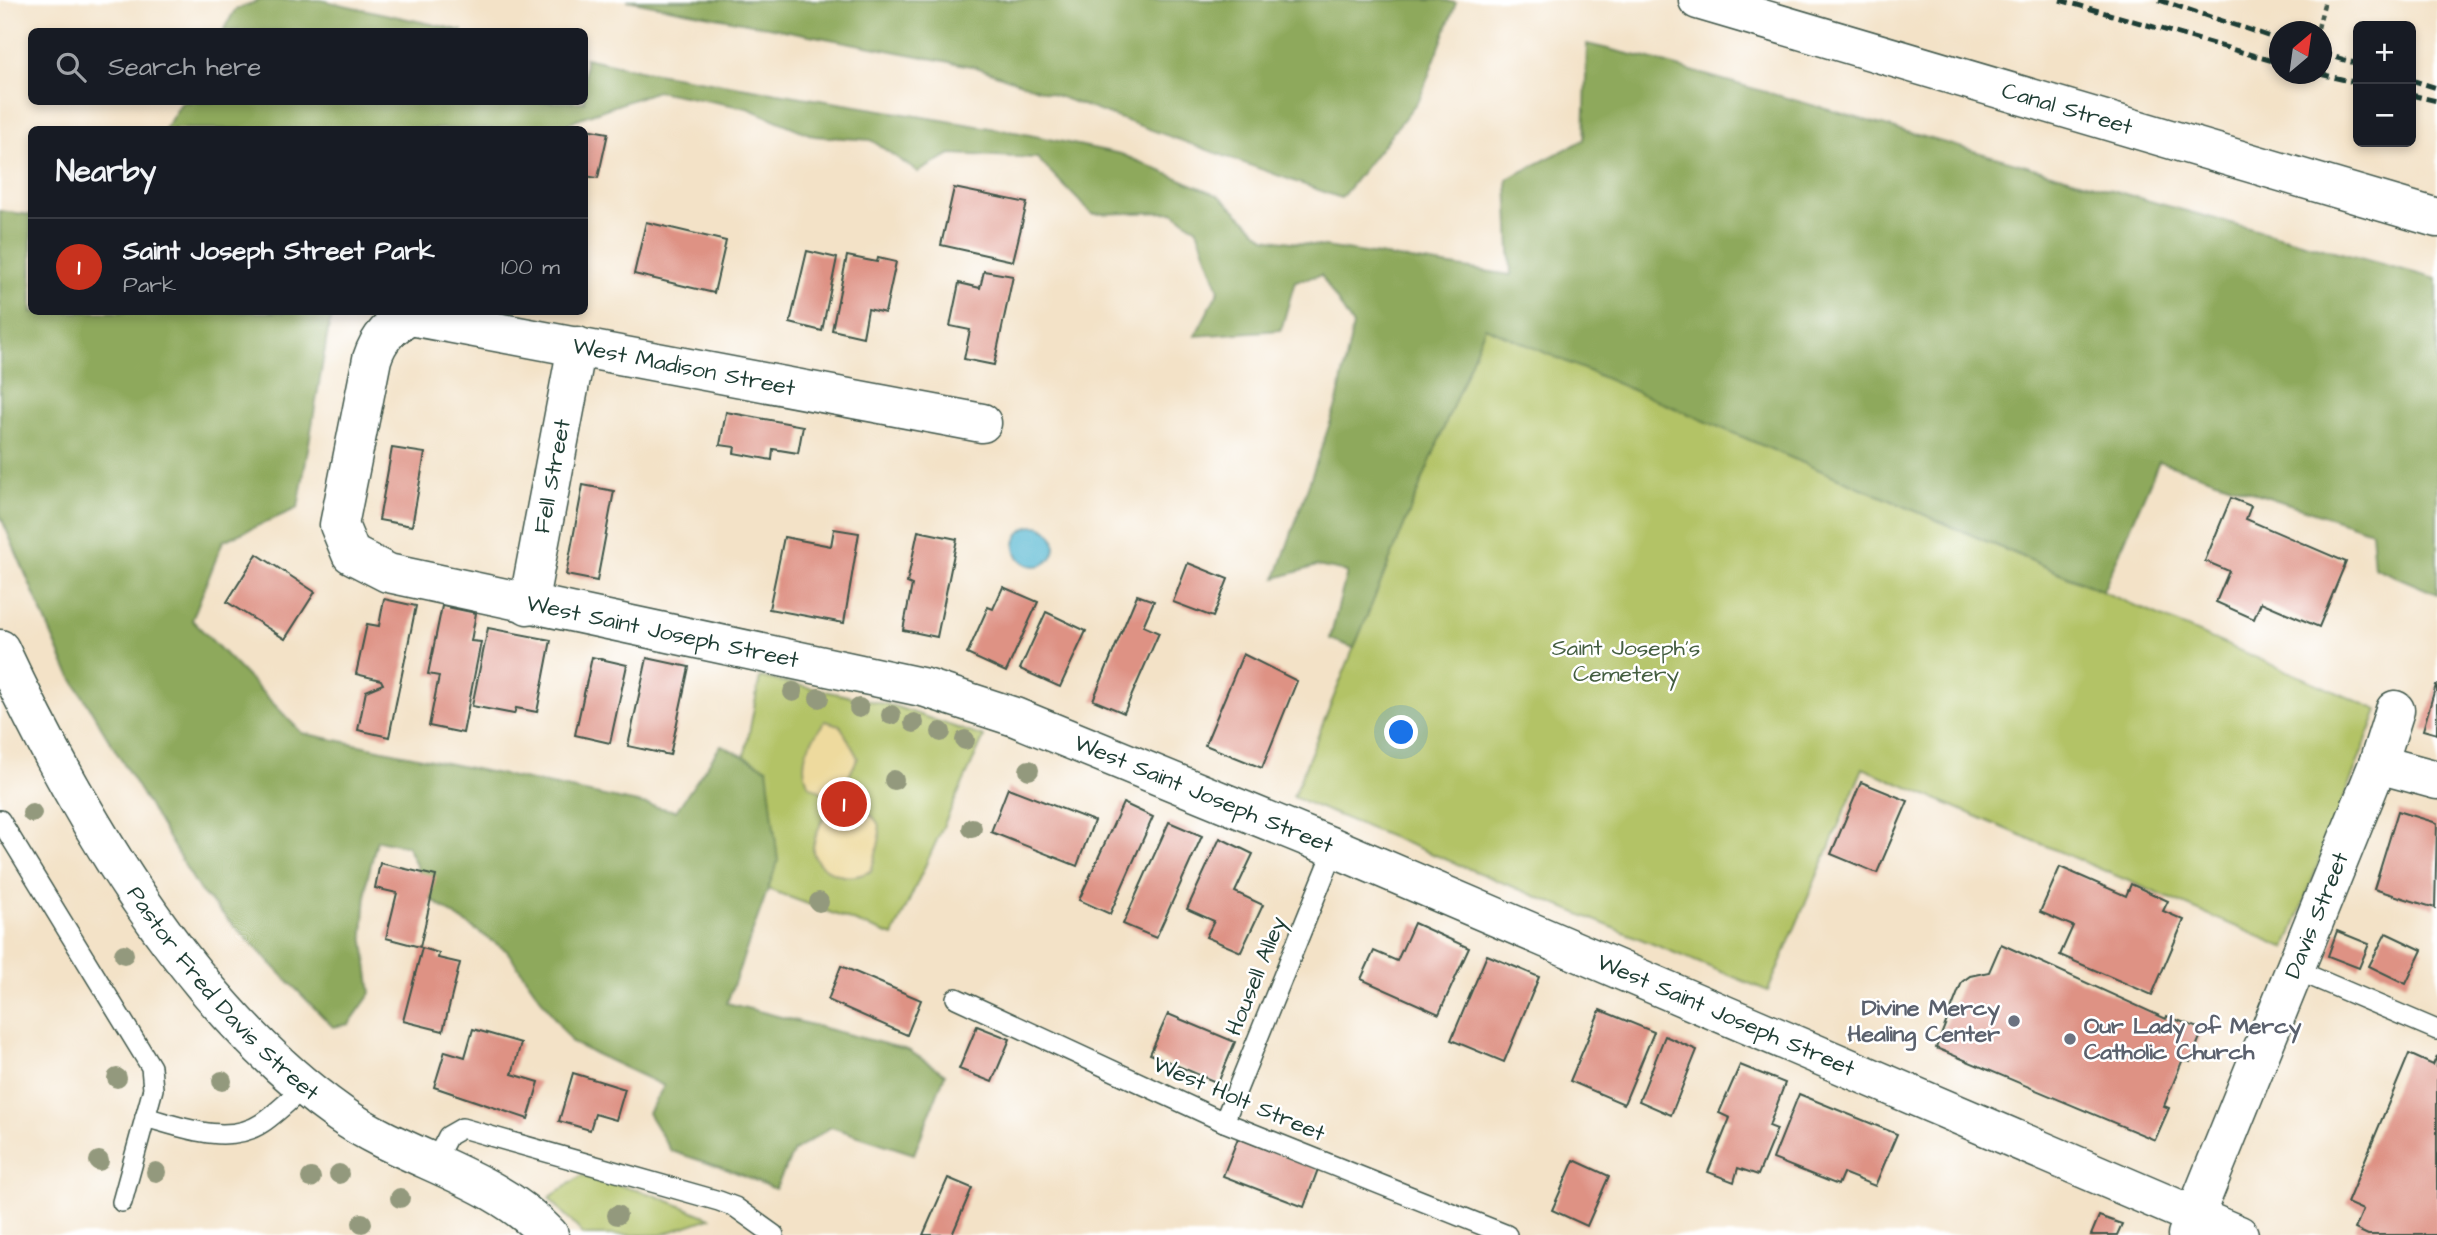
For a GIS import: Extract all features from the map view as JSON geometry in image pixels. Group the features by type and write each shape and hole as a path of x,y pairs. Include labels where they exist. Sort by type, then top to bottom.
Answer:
{"street":[{"name":"Canal Street","path":"1698,0 2437,218"},
{"name":"West Madison Street","path":"390,329 400,320 419,316 982,424"},
{"name":"West Saint Joseph Street","path":"390,329 381,338 372,359 339,525 344,542 360,561 388,573 528,605 953,696 1052,731 1335,848 2191,1226 2239,1235"},
{"name":"Fell Street","path":"528,605 577,346"},
{"name":"Pastor Fred Davis Street","path":"0,649 87,814 188,967 263,1052 343,1116 508,1200 549,1235"},
{"name":"Davis Street","path":"2191,1226 2378,764 2395,710"},
{"path":"2378,764 2437,780"}],"lane":[{"path":"0,820 150,1067 153,1089 122,1202"},
{"name":"Housell Alley","path":"1224,1122 1335,848"},
{"path":"2294,970 2437,1030"},
{"name":"West Holt Street","path":"956,998 1224,1122 1507,1235"},
{"path":"145,1116 202,1133 244,1132 261,1124 304,1087"},
{"path":"434,1163 448,1136 461,1128 719,1201 735,1208 774,1235"}],"path":[{"path":"2320,21 2325,0"}],"green space":[{"path":"260,0 321,0 449,28 225,28 235,10"},
{"path":"627,0 1442,0 1456,3 1420,98 1341,198 976,67"},
{"path":"1587,44 1646,58 2157,203 2437,279 2437,594 2374,567 2371,531 2159,461 2103,591 1485,327 1354,648 1330,639 1347,572 1317,566 1276,578 1337,403 1353,326 1321,275 1295,281 1281,330 1195,336 1219,290 1197,229 1173,212 1092,214 1037,158 951,154 918,172 871,140 814,136 747,108 657,91 564,126 167,126 180,105 588,105 588,59 644,71 1020,133 1121,154 1220,196 1265,238 1511,275 1507,179 1584,140"},
{"path":"0,211 28,215 28,315 334,315 329,325 298,508 223,541 192,620 302,733 676,811 721,745 767,768 778,861 727,1003 908,1050 945,1074 914,1154 831,1127 794,1151 775,1189 735,1172 671,1151 648,1113 664,1086 572,1043 507,951 432,900 407,846 377,840 367,880 363,934 371,993 349,1024 333,1027 200,891 66,668 0,515"},
{"name":"Saint Joseph's Cemetery","path":"1485,326 2378,710 2286,948 1863,768 1768,991 1293,797"},
{"path":"760,677 894,706 984,737 893,936 722,872"},
{"path":"582,1175 654,1195 710,1218 661,1235 584,1235 549,1198"}],"sand":[{"path":"825,721 840,725 858,758 840,793 844,803 869,814 879,827 880,835 871,871 857,876 848,877 834,873 821,865 814,856 813,846 826,805 825,794 809,785 804,767 810,743"}],"water":[{"path":"1035,526 1043,527 1049,532 1054,538 1054,554 1049,560 1043,565 1035,566 1027,565 1021,560 1016,554 1015,546 1016,538 1021,532 1027,527"}],"building":[{"path":"588,129 608,133 598,178 588,177"},
{"path":"954,188 1027,203 1013,261 941,245"},
{"path":"646,222 726,241 714,293 634,274"},
{"path":"807,251 837,258 822,331 790,323"},
{"path":"847,256 877,262 878,258 896,262 885,313 868,309 863,337 832,330"},
{"path":"984,271 1013,276 994,365 964,359 970,330 950,326 959,283 980,288"},
{"path":"726,412 803,426 798,453 773,449 772,460 734,453 735,447 720,445"},
{"path":"392,448 425,453 412,526 379,520"},
{"path":"583,485 614,491 597,581 566,575"},
{"path":"2231,498 2251,506 2246,519 2346,562 2319,627 2261,602 2254,619 2216,602 2229,571 2205,561"},
{"path":"834,529 859,533 844,623 769,609 784,537 831,546"},
{"path":"918,531 957,539 937,637 903,630 912,585 907,583"},
{"path":"257,554 315,592 285,639 227,602"},
{"path":"1188,563 1228,579 1213,617 1173,602"},
{"path":"1003,587 1038,602 1006,672 967,654 988,607 993,609"},
{"path":"1137,595 1154,601 1143,626 1159,633 1124,713 1093,700"},
{"path":"384,599 416,606 389,737 358,730 366,691 383,684 381,680 356,674 367,624 379,626"},
{"path":"442,606 476,613 471,641 481,642 463,733 429,726 439,676 428,674"},
{"path":"1046,612 1086,631 1060,687 1020,669"},
{"path":"488,628 551,640 537,712 516,708 514,714 472,706"},
{"path":"1243,654 1297,681 1262,768 1205,745"},
{"path":"592,657 627,665 610,743 575,735"},
{"path":"647,658 689,667 670,755 628,746"},
{"path":"2437,685 2437,734 2423,730"},
{"path":"1861,782 1908,801 1877,873 1831,854"},
{"path":"1008,788 1094,821 1077,866 991,832"},
{"path":"1123,803 1153,817 1110,914 1079,900"},
{"path":"2398,811 2437,823 2435,908 2374,889"},
{"path":"1169,822 1202,836 1156,938 1123,924"},
{"path":"1220,838 1253,854 1235,892 1263,905 1241,952 1206,937 1214,921 1187,909"},
{"path":"380,863 436,876 420,947 386,938 397,893 375,888"},
{"path":"2060,867 2126,896 2131,884 2168,901 2163,911 2184,920 2152,995 2060,955 2073,926 2040,912"},
{"path":"1414,923 1469,948 1439,1014 1361,979 1374,951 1397,961"},
{"path":"2337,931 2369,944 2359,968 2328,956"},
{"path":"2386,933 2422,950 2406,984 2369,966"},
{"name":"Our Lady of Mercy Catholic Church","path":"2001,944 2166,1019 2167,1016 2203,1030 2190,1062 2183,1059 2164,1106 2169,1108 2155,1140 1936,1048 1962,982 1970,976 1989,972"},
{"path":"422,948 439,953 438,958 460,963 443,1031 403,1021"},
{"path":"1487,955 1539,977 1504,1062 1451,1040"},
{"path":"841,966 921,1000 907,1035 828,1000"},
{"path":"1600,1010 1654,1032 1624,1104 1570,1081"},
{"path":"1168,1014 1235,1042 1218,1083 1150,1054"},
{"path":"977,1026 1010,1039 992,1082 959,1069"},
{"path":"473,1029 521,1043 512,1074 539,1082 528,1119 434,1087 445,1051 465,1057"},
{"path":"1665,1036 1697,1050 1671,1115 1639,1101"},
{"path":"2409,1054 2433,1065 2437,1056 2437,1235 2368,1235 2355,1229 2363,1210 2347,1203"},
{"path":"1740,1065 1785,1083 1769,1126 1777,1129 1758,1175 1738,1168 1734,1182 1708,1172 1730,1118 1719,1113"},
{"path":"573,1073 625,1089 616,1120 595,1114 590,1130 559,1121"},
{"path":"1799,1094 1897,1134 1875,1186 1843,1173 1838,1185 1773,1159"},
{"path":"1238,1138 1318,1169 1304,1207 1223,1176"},
{"path":"1574,1160 1609,1176 1587,1226 1552,1210"},
{"path":"948,1178 972,1188 952,1235 923,1235"},
{"path":"2099,1216 2122,1224 2117,1235 2091,1235"}],"railway":[{"path":"2060,0 2269,60"},
{"path":"2159,0 2269,36"},
{"path":"2332,56 2353,62"},
{"path":"2332,77 2353,82"},
{"path":"2416,82 2437,88"},
{"path":"2416,96 2437,101"}],"place":[{"name":"Saint Joseph Street Park","path":"844,804"},
{"name":"Divine Mercy Healing Center","path":"2014,1021"},
{"name":"Our Lady of Mercy Catholic Church","path":"2070,1039"}]}
